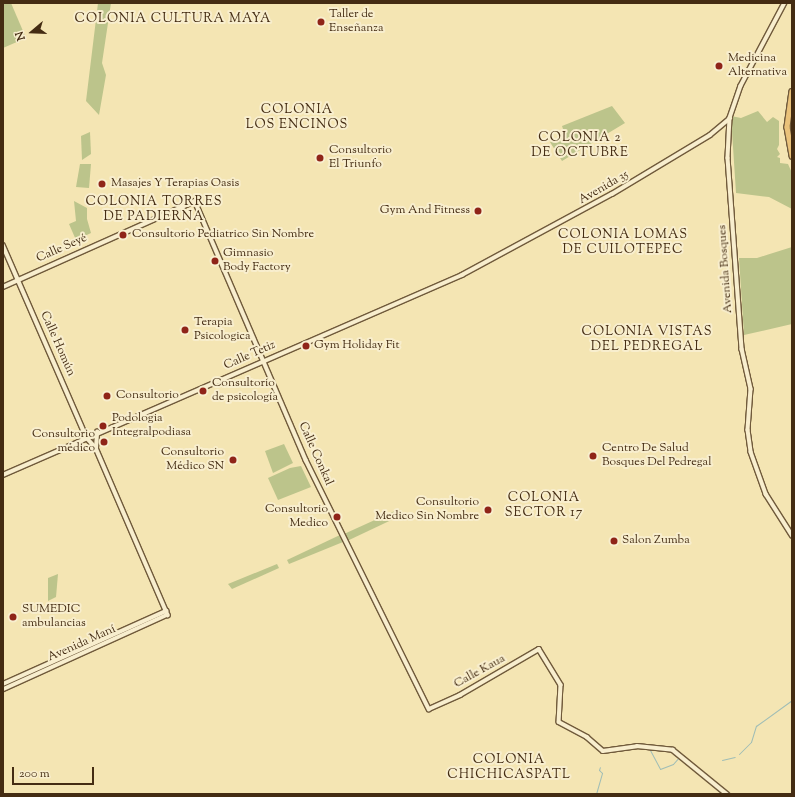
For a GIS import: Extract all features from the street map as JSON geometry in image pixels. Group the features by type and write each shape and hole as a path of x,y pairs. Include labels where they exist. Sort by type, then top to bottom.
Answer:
{"main road":[{"path":"792,91 787,128 792,156"}],"street":[{"name":"Avenida Bosques","path":"785,3 741,86 730,118 728,158 741,342 751,389 748,430 751,452 766,494 792,535"},
{"name":"Avenida 35","path":"482,264 612,194 710,135 730,118"},
{"name":"Calle Seyé","path":"3,286 195,201"},
{"name":"Calle Conkal","path":"195,201 230,287 318,485 428,709"},
{"name":"Calle Homún","path":"3,245 87,438 96,448 168,615"},
{"name":"Calle Tetiz","path":"3,474 264,361 482,264"},
{"name":"Calle Homún","path":"96,448 97,432"},
{"name":"Avenida Maní","path":"3,684 166,611"},
{"name":"Avenida Maní","path":"3,690 168,615"},
{"name":"Calle Kaua","path":"428,709 460,694 539,649 561,685 559,722 587,737 603,751 637,746 664,748 677,752 727,794"}],"green space":[{"path":"3,3 11,3 26,38 3,48"},
{"path":"98,3 111,3 102,63 106,75 99,115 86,101"},
{"path":"612,106 625,123 562,161 550,142 565,135 562,126"},
{"path":"758,111 767,122 773,117 779,121 779,145 777,149 780,154 777,157 780,158 780,163 788,164 792,173 792,209 769,197 736,193 731,116 741,118"},
{"path":"90,132 91,154 82,160 81,136"},
{"path":"80,164 91,164 89,188 76,187"},
{"path":"74,201 87,208 87,219 91,233 76,240 69,224 76,221"},
{"path":"792,247 792,324 744,335 739,258 757,258"},
{"path":"284,444 293,463 273,473 265,451"},
{"path":"301,466 311,487 278,500 268,478 290,468"},
{"path":"399,509 402,515 347,541 344,534"},
{"path":"340,535 343,542 289,564 287,560"},
{"path":"277,564 279,568 232,589 228,584"},
{"path":"58,574 56,597 48,601 48,578"}],"waterway":[{"path":"739,754 751,742 756,726 792,700"},
{"path":"650,750 660,769 673,764 679,757"},
{"path":"722,760 735,757"},
{"path":"596,794 602,773 599,770 600,767"}],"place":[{"name":"Taller de Enseñanza","path":"321,22"},
{"name":"Medicina Alternativa","path":"719,66"},
{"name":"Consultorio El Triunfo","path":"320,158"},
{"name":"Masajes Y Terapias Oasis","path":"102,184"},
{"name":"Gym And Fitness","path":"478,211"},
{"name":"Consultorio Pediatrico Sin Nombre","path":"123,235"},
{"name":"Gimnasio Body Factory","path":"215,261"},
{"name":"Terapia Psicologica","path":"185,330"},
{"name":"Gym Holiday Fit","path":"306,346"},
{"name":"Consultorio de psicología","path":"203,391"},
{"name":"Consultorio","path":"107,396"},
{"name":"Podologia Integralpodiasa","path":"103,426"},
{"name":"Consultorio médico","path":"104,442"},
{"name":"Centro De Salud Bosques Del Pedregal","path":"593,456"},
{"name":"Consultorio Médico SN","path":"233,460"},
{"name":"Consultorio Medico Sin Nombre","path":"488,510"},
{"name":"Consultorio Medico","path":"337,517"},
{"name":"Salon Zumba","path":"614,541"},
{"name":"SUMEDIC ambulancias","path":"13,617"}],"district":[{"name":"COLONIA CULTURA MAYA","path":"173,19"},
{"name":"COLONIA LOS ENCINOS","path":"297,118"},
{"name":"COLONIA 2 DE OCTUBRE","path":"580,146"},
{"name":"COLONIA TORRES DE PADIERNA","path":"154,210"},
{"name":"COLONIA LOMAS DE CUILOTEPEC","path":"623,244"},
{"name":"COLONIA VISTAS DEL PEDREGAL","path":"647,340"},
{"name":"COLONIA SECTOR 17","path":"544,506"},
{"name":"COLONIA CHICHICASPATL","path":"509,768"}]}
